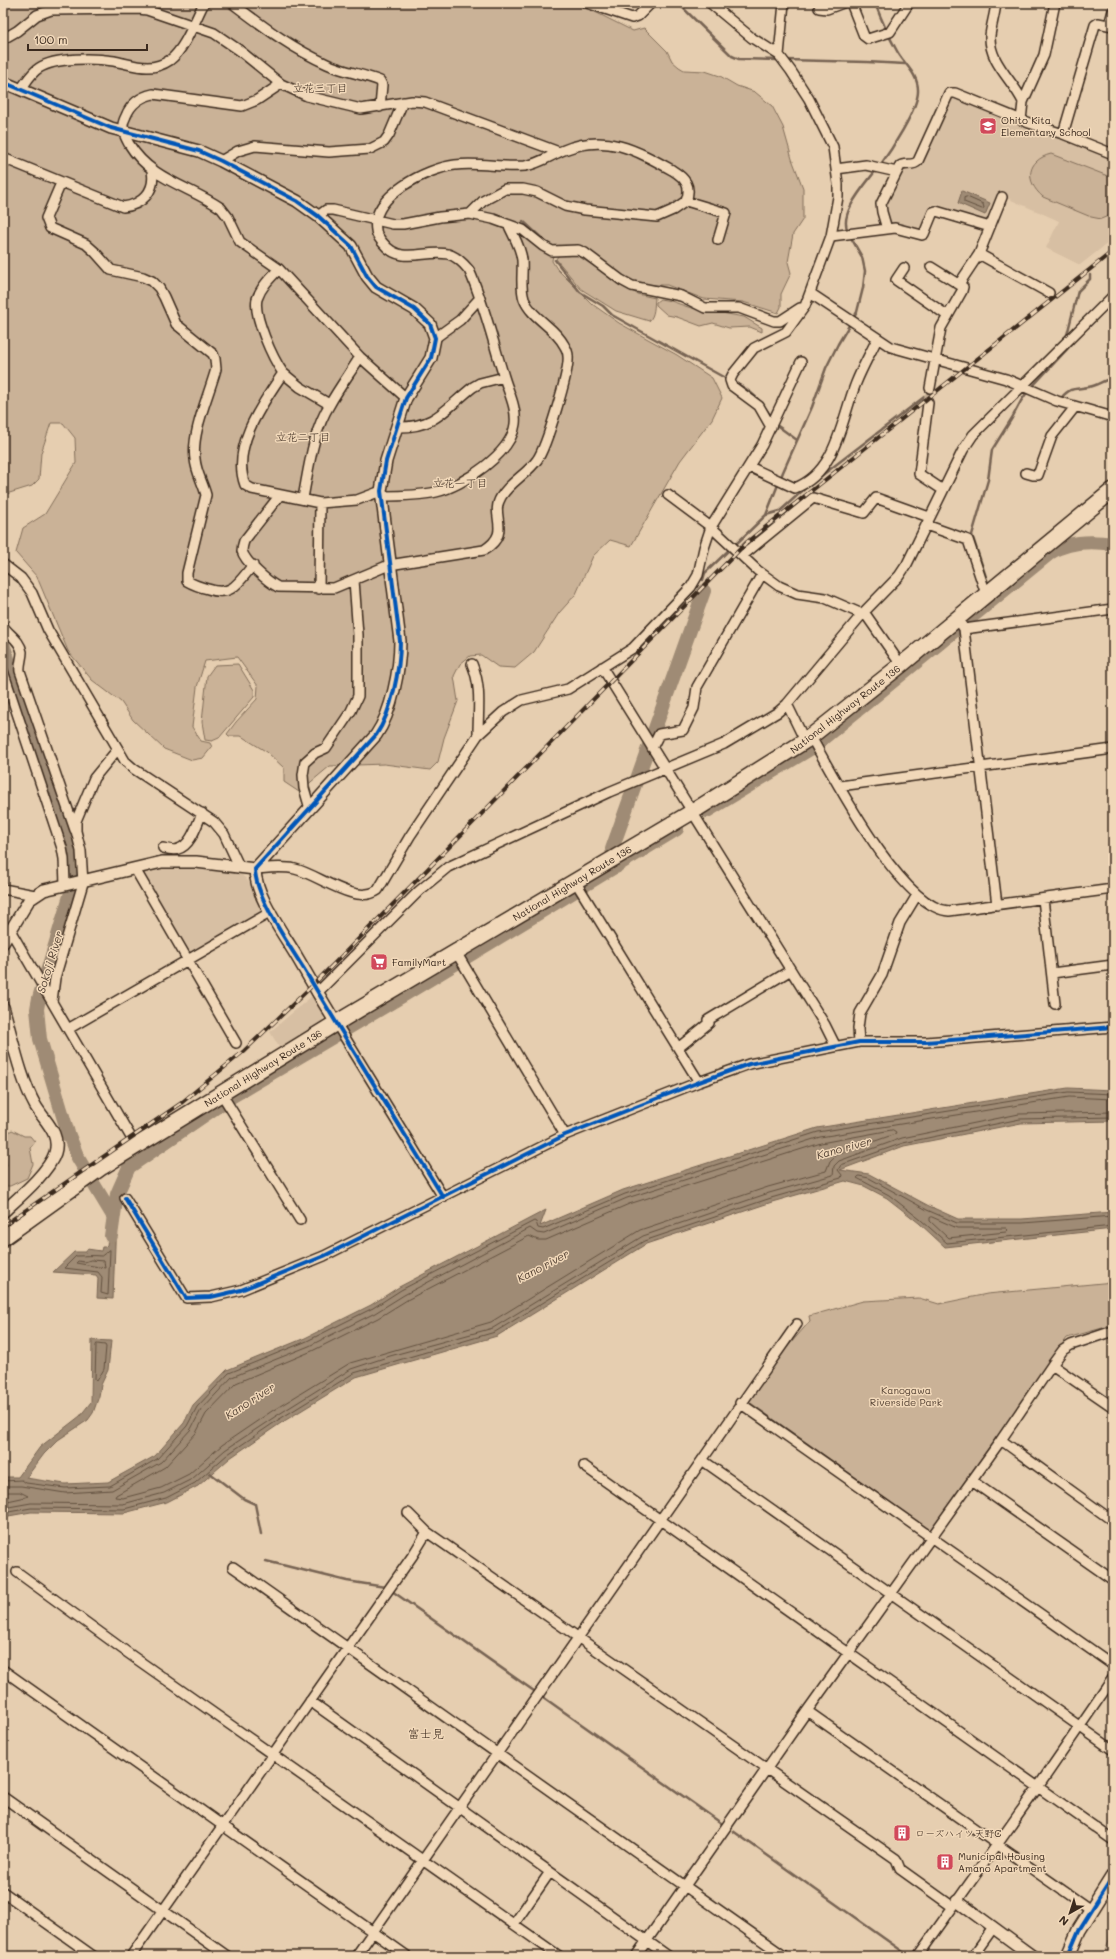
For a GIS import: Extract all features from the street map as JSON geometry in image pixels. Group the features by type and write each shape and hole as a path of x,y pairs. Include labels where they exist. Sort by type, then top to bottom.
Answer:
{"highway":[{"name":"National Highway Route 136","path":"3,1238 102,1167 221,1093 340,1030 456,952 692,812 808,739 901,665 961,624 988,594 1113,490"}],"main road":[{"path":"1068,1956 1079,1930 1092,1912 1113,1876"}],"street":[{"path":"21,89 32,74 40,68 55,62 99,60 150,68 160,66 177,53 204,3"},
{"path":"232,3 283,42 298,50 346,71 380,81 382,85 380,107"},
{"path":"587,3 632,18 638,16 651,3"},
{"path":"710,3 752,38 779,55 800,85 816,112 833,147 838,197 831,236 805,306 786,332 754,348 730,380 732,386 749,397 759,406 771,427"},
{"path":"779,55 784,3"},
{"path":"819,8 827,9 843,3"},
{"path":"851,3 864,36 868,39 887,33 909,3"},
{"path":"996,3 990,35 991,45 999,66 1023,102"},
{"path":"1021,120 1023,102 1044,55 1055,3"},
{"path":"3,38 17,31 37,15 51,10 139,9 170,17 214,33 223,38 281,84 307,96 361,109 419,101 436,105 559,152"},
{"path":"1062,134 1095,25 1098,23 1111,25 1113,11"},
{"path":"3,82 72,113 122,132 199,151 221,160 297,201 318,216 352,246 370,281 386,294 422,315 430,324 435,338 431,358 406,398 386,461 381,494 400,653 388,714 376,736 256,869 255,877 260,891 271,912 317,993 443,1197"},
{"path":"281,84 256,100 242,106 160,95 145,96 136,101 128,110 122,123 122,132 132,148 152,171 222,208 240,242 279,269 360,357 406,398"},
{"path":"887,229 881,204 902,164 914,164 918,161 949,93 955,93 1021,120 1113,154"},
{"path":"221,160 238,151 255,146 329,152 370,149 384,142 389,135 403,102"},
{"path":"283,374 257,412 251,426 241,466 245,485 252,489 303,498 320,503 357,500 381,494 419,495 453,486 467,478 502,450 513,433 515,423 513,405 470,270 454,257 444,254 405,256 392,252 377,234 376,220 382,206 392,195 419,177 435,169 464,164 525,166 537,163 559,152 591,144 628,147 685,179 689,192 686,201 673,210 657,217 585,210 565,206 537,192 523,189 505,190 483,201 470,214"},
{"path":"3,158 123,208 138,204 145,197 150,190 154,178 152,171"},
{"path":"836,169 866,165 897,172"},
{"path":"61,183 46,218 50,228 86,244 111,270 143,277 152,281 162,292 176,324 212,354 215,359 216,369 197,432 194,449 195,461 204,484 206,495 187,573 187,581 195,586 217,592 226,592 235,587 253,565"},
{"path":"959,284 979,254 1002,197"},
{"path":"686,201 726,213 718,240"},
{"path":"318,216 328,210 393,224 403,224 440,217 470,214 493,219 523,230 543,246 552,251 578,250 585,253 621,280 632,286 681,296 705,308 739,308 774,321 787,317 805,306"},
{"path":"831,236 895,228 917,235 924,234 931,215 936,211 990,227"},
{"path":"280,495 244,541 242,550 253,565 271,583 278,587 318,589 334,588 389,565 484,550 491,546 496,539 500,528 497,512 500,498 542,454 548,438 567,369 568,356 564,344 556,333 531,310 524,301 522,291 522,258 509,226"},
{"path":"979,254 1049,293"},
{"path":"930,388 941,328 963,287 931,267"},
{"path":"904,268 896,280 948,316"},
{"path":"279,269 261,290 256,306 266,337 283,374 300,387 330,404"},
{"path":"810,293 891,347 1006,379 1049,398 1075,407 1113,417"},
{"path":"317,993 419,891 448,867 609,792 724,744 778,712 787,704 863,613 899,576 907,564 963,450 973,435 1113,296"},
{"path":"435,338 460,320 479,300"},
{"path":"750,467 795,488 801,486 824,467 834,448 856,384 877,339"},
{"path":"303,498 315,440 330,404 360,357"},
{"path":"3,943 29,900 44,890 162,862 240,866 256,869 275,867 296,869 341,889 365,895 373,894 384,884 410,836 478,735 503,712 522,700 568,689 638,643 691,587 698,575 704,548 711,527 750,467 771,427 800,362"},
{"path":"397,427 414,427 432,421 473,387 480,383 504,377"},
{"path":"928,403 919,474 943,490"},
{"path":"1026,473 1033,475 1038,474 1052,436 1075,407"},
{"path":"668,495 711,527 762,574 788,591 825,598 863,613 901,665"},
{"path":"742,556 815,497 864,513 876,498 968,540 984,588 988,594"},
{"path":"318,589 320,503"},
{"path":"3,564 21,578 32,593 48,630 117,750 134,769 202,813 224,834 240,866"},
{"path":"652,748 659,734 683,730 686,726 694,708 697,686 762,574"},
{"path":"310,809 304,788 303,775 305,762 315,753 326,748 351,711 358,696 358,635 354,580"},
{"path":"997,905 981,767 961,624 1113,609"},
{"path":"3,626 14,638 22,653 19,665 20,671 70,821 76,831"},
{"path":"472,664 478,679 479,688 478,735"},
{"path":"602,667 825,1025 835,1045"},
{"path":"3,671 62,848 66,884"},
{"path":"787,704 888,864 917,895 935,908 944,910 997,905 1113,889"},
{"path":"840,786 1113,749"},
{"path":"51,999 55,978 82,887 81,851 76,831 76,821 94,778 117,750"},
{"path":"163,848 178,850 184,846 188,842 202,813"},
{"path":"135,868 236,1043"},
{"path":"575,881 699,1082"},
{"path":"3,888 35,895"},
{"path":"860,1042 858,1028 860,1013 882,975 900,923 917,895"},
{"path":"1043,898 1055,1004"},
{"path":"68,1029 271,912"},
{"path":"10,930 136,1146"},
{"path":"456,952 565,1135"},
{"path":"1052,973 1113,965"},
{"path":"678,1048 709,1023 708,1020 790,970"},
{"path":"3,1007 28,1089 35,1105 54,1132 56,1139 54,1154 47,1167 3,1212"},
{"path":"125,1198 186,1298 211,1297 241,1290 324,1256 565,1135 699,1082 749,1064 835,1045 860,1042 926,1042 1113,1027"},
{"path":"221,1093 300,1220"},
{"path":"356,1956 580,1637 740,1403 797,1324"},
{"path":"636,1956 807,1711 1001,1440 1063,1350 1071,1345 1113,1331"},
{"path":"1052,1365 1113,1407"},
{"path":"740,1403 1113,1665"},
{"path":"1001,1440 1113,1520"},
{"path":"702,1460 1113,1750"},
{"path":"584,1466 1113,1840"},
{"path":"972,1480 1113,1580"},
{"path":"408,1513 427,1532 580,1637 767,1770 896,1859 900,1869 993,1928 1032,1956"},
{"path":"131,1956 310,1702 427,1532"},
{"path":"233,1567 686,1886 773,1953 784,1956"},
{"path":"17,1572 559,1956"},
{"path":"3,1670 407,1956"},
{"path":"918,1956 1113,1678"},
{"path":"310,1702 668,1956"},
{"path":"807,1711 1092,1912"},
{"path":"3,1797 227,1956"},
{"path":"514,1924 550,1872"},
{"path":"3,1892 93,1956"},
{"path":"973,1956 993,1928"}],"shaded area":[{"path":"954,96 1113,159 1113,239 1080,265 1046,248 1059,221 1000,195 988,223 936,204 931,205 922,228 914,232 891,224 884,212 906,166 917,167 950,98"},
{"path":"198,867 234,870 242,875 249,882 265,911 189,955 143,873 160,869"},
{"path":"313,995 325,1014 321,1024 279,1047 270,1032"}],"green space":[{"path":"3,3 577,3 633,31 644,28 667,51 672,61 684,70 705,71 720,76 737,86 755,92 772,106 783,127 792,159 803,188 803,219 793,234 788,262 791,273 781,294 781,307 778,313 743,302 704,299 667,285 637,285 622,279 597,259 569,248 553,254 552,261 557,269 592,304 619,323 677,355 712,378 722,398 712,419 680,461 631,546 610,540 593,556 576,594 559,613 534,652 515,668 498,667 481,655 470,656 460,664 454,676 458,701 444,738 438,762 430,770 384,764 330,766 299,792 284,782 284,768 267,752 241,736 229,736 227,734 257,699 258,686 237,657 205,661 197,687 192,727 201,741 210,743 212,747 203,758 192,760 164,749 133,720 121,702 92,680 68,651 37,577 16,553 23,528 45,514 76,463 75,438 63,423 51,423 41,453 39,479 32,486 3,495"},
{"path":"1051,154 1113,178 1113,214 1101,219 1091,217 1043,197 1033,184 1031,172 1037,161"},
{"path":"575,254 637,294 655,298 654,310 651,319 649,321 616,311 581,289 556,259 558,256"},
{"path":"660,299 688,307 744,317 762,328 762,332 750,327 729,328 713,323 701,326 667,315 656,305 656,302"},
{"path":"238,664 254,690 254,697 219,738 212,741 205,740 202,722 207,676 215,665"},
{"path":"12,1130 24,1136 30,1136 35,1142 30,1148 33,1164 27,1178 10,1186 3,1186 3,1170 7,1165 3,1150 3,1136"},
{"name":"Kanogawa Riverside Park","path":"1113,1282 1113,1325 1067,1338 930,1530 748,1401 777,1359 810,1321 809,1316 863,1301 919,1298 939,1304 987,1294"},
{"path":"1113,1912 1113,1956 1103,1956 1109,1940 1110,1920"}],"water":[{"path":"962,191 990,203 985,215 958,203"},
{"name":"Kano river","path":"1068,1088 1113,1090 1113,1121 1021,1123 904,1146 840,1170 869,1174 929,1206 958,1219 1022,1219 1113,1212 1113,1229 945,1247 919,1223 887,1198 864,1186 845,1181 772,1202 646,1244 497,1336 356,1377 281,1423 230,1458 198,1486 167,1502 124,1513 31,1512 3,1517 3,1477 18,1477 40,1447 80,1416 91,1402 92,1340 111,1341 108,1370 101,1385 93,1413 88,1420 58,1440 44,1454 26,1478 65,1484 108,1482 155,1456 184,1423 193,1405 227,1370 305,1338 371,1305 399,1287 546,1210 540,1226 623,1190 817,1128"},
{"path":"111,1217 116,1218 113,1299 97,1298 98,1278 96,1275 53,1272 74,1252 86,1252 87,1249 101,1251 102,1247 107,1245"}],"waterway":[{"path":"678,3 732,56 739,59 779,60"},
{"path":"875,3 894,45 916,79 918,90 914,108 909,118 879,167"},
{"path":"786,60 905,64"},
{"path":"848,231 846,224 847,216 854,199 876,170"},
{"path":"523,221 548,244"},
{"path":"735,545 766,515 783,472 812,407 826,368 857,312 863,288 865,271 862,257 850,236"},
{"path":"555,260 580,292 603,306 612,315 725,378"},
{"path":"1067,335 1078,291 1090,279 1090,275"},
{"path":"1032,387 1072,344"},
{"path":"1062,397 1068,391 1091,386 1113,378"},
{"path":"735,383 747,390 756,398 772,418"},
{"path":"989,586 972,535 988,480 992,450 1028,391"},
{"path":"816,480 928,394"},
{"path":"775,424 797,440"},
{"path":"766,515 780,511 810,484"},
{"path":"707,811 810,749 1050,553 1073,544 1097,542 1113,544"},
{"path":"703,580 705,573 731,548"},
{"path":"616,867 612,849 704,591"},
{"name":"Sokoji River","path":"3,644 71,853 73,886 37,1009 40,1039 68,1133 78,1158 113,1216"},
{"path":"111,1236 117,1194 129,1167 231,1097 404,995 677,829"},
{"path":"210,1473 244,1499 255,1504 261,1534"},
{"path":"266,1561 347,1581 385,1587"},
{"path":"392,1591 534,1691"},
{"path":"543,1697 721,1823"},
{"path":"733,1831 909,1956"}],"tunnel":[{"path":"928,403 930,388"}],"railway":[{"path":"3,1226 180,1104 244,1051 313,985 413,884 747,542 1113,251"}],"cycle path":[{"path":"3,82 111,128 199,151 297,201 318,216 351,246 367,276 376,287 414,309 430,324 435,338 431,358 406,398 386,461 381,491 400,641 397,677 391,703 382,726 376,735 255,869 256,880 261,893 282,934 443,1197"},
{"path":"125,1198 186,1298 211,1297 241,1290 324,1256 565,1135 699,1082 749,1064 859,1042 926,1042 1113,1027"},
{"path":"1068,1956 1079,1930 1113,1876"}],"place":[{"name":"Ohito Kita Elementary School","path":"988,126"},
{"name":"FamilyMart","path":"379,962"},
{"name":"ローズハイツ天野C","path":"902,1833"},
{"name":"Municipal Housing Amano Apartment","path":"945,1862"}],"district":[{"name":"立花三丁目","path":"320,88"},
{"name":"立花二丁目","path":"303,437"},
{"name":"立花一丁目","path":"460,483"},
{"name":"富士見","path":"426,1734"}]}
